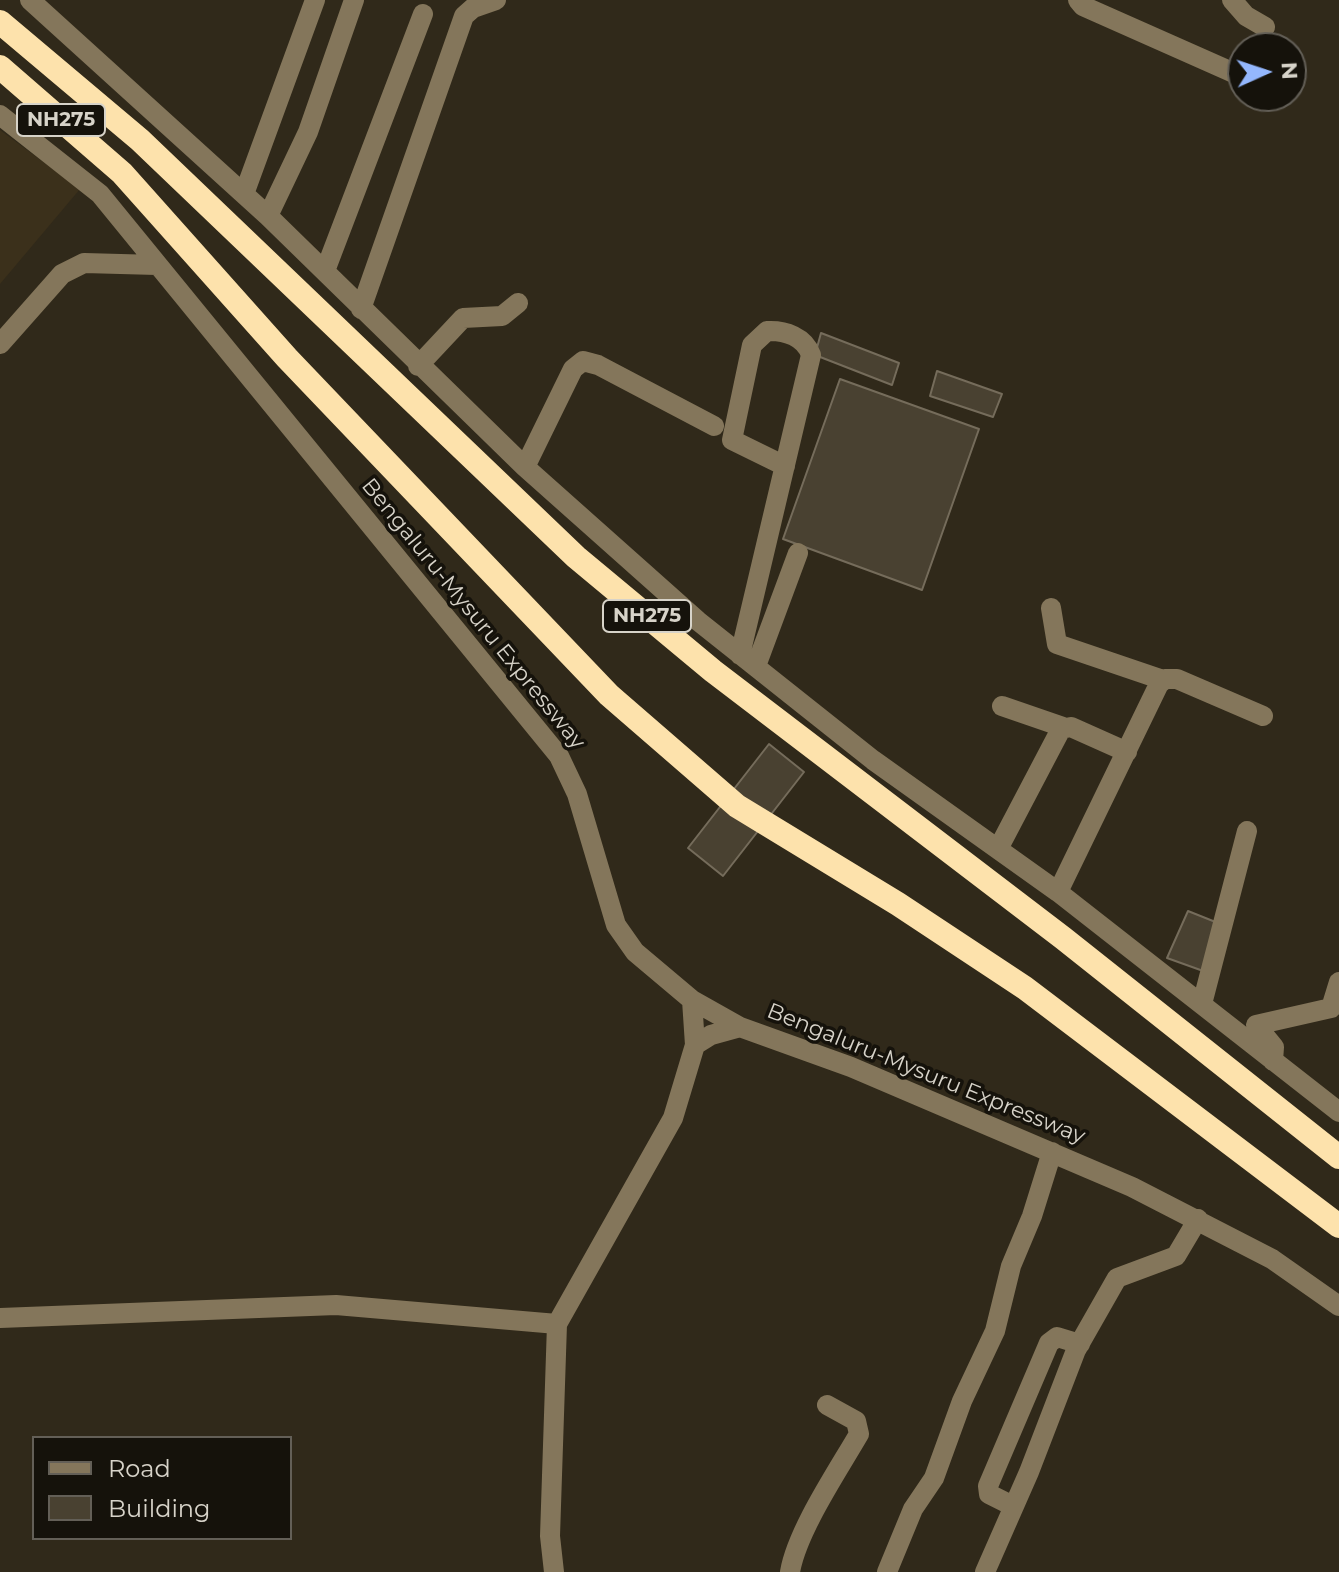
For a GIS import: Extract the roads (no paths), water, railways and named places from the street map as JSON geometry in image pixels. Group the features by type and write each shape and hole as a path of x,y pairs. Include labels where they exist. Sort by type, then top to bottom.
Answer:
{"highway":[{"name":"NH275","path":"0,22 151,150 576,557 713,671 1063,938 1339,1157"},
{"name":"Bengaluru-Mysuru Expressway","path":"0,67 122,173 287,358 620,705 737,806 898,904 1025,988 1339,1226"}],"street":[{"name":"NH275","path":"30,0 268,216 418,366 525,467 748,660 873,760 1058,892 1339,1112"},
{"path":"244,194 315,0"},
{"path":"268,216 308,132 354,0"},
{"path":"361,309 464,16 473,8 496,0"},
{"path":"1078,0 1083,6 1227,70"},
{"path":"1232,0 1246,16 1265,27"},
{"path":"325,271 423,14"},
{"name":"Bengaluru-Mysuru Expressway","path":"0,115 100,194 559,756 577,794 616,925 635,952 692,1000 740,1027 851,1067 1052,1152 1198,1219 1272,1259 1339,1306"},
{"path":"0,344 62,274 84,263 157,265"},
{"path":"418,366 463,318 502,316 518,303"},
{"path":"748,660 785,466 811,355 799,339 779,330 767,331 752,345 732,440 785,466"},
{"path":"525,467 573,369 583,361 714,426"},
{"path":"748,660 798,553"},
{"path":"1051,608 1057,644 1163,680 1177,679 1263,716"},
{"path":"1058,892 1163,680"},
{"path":"1002,706 1071,727 1127,752"},
{"path":"998,849 1063,727"},
{"path":"1202,1004 1247,831"},
{"path":"1273,1061 1272,1042 1256,1025 1331,1008 1339,982"},
{"path":"554,1572 550,1536 557,1324 673,1118 695,1045 692,1000"},
{"path":"695,1045 711,1035 740,1027"},
{"path":"887,1572 913,1509 934,1478 962,1401 995,1331 1011,1266 1032,1216 1052,1152"},
{"path":"985,1572 1080,1344 1117,1278 1176,1256 1198,1219"},
{"path":"0,1318 336,1305 557,1324"},
{"path":"1013,1506 989,1494 988,1486 1049,1343 1057,1337 1080,1344"},
{"path":"790,1572 811,1512 825,1496 859,1434 856,1421 827,1405"}]}
